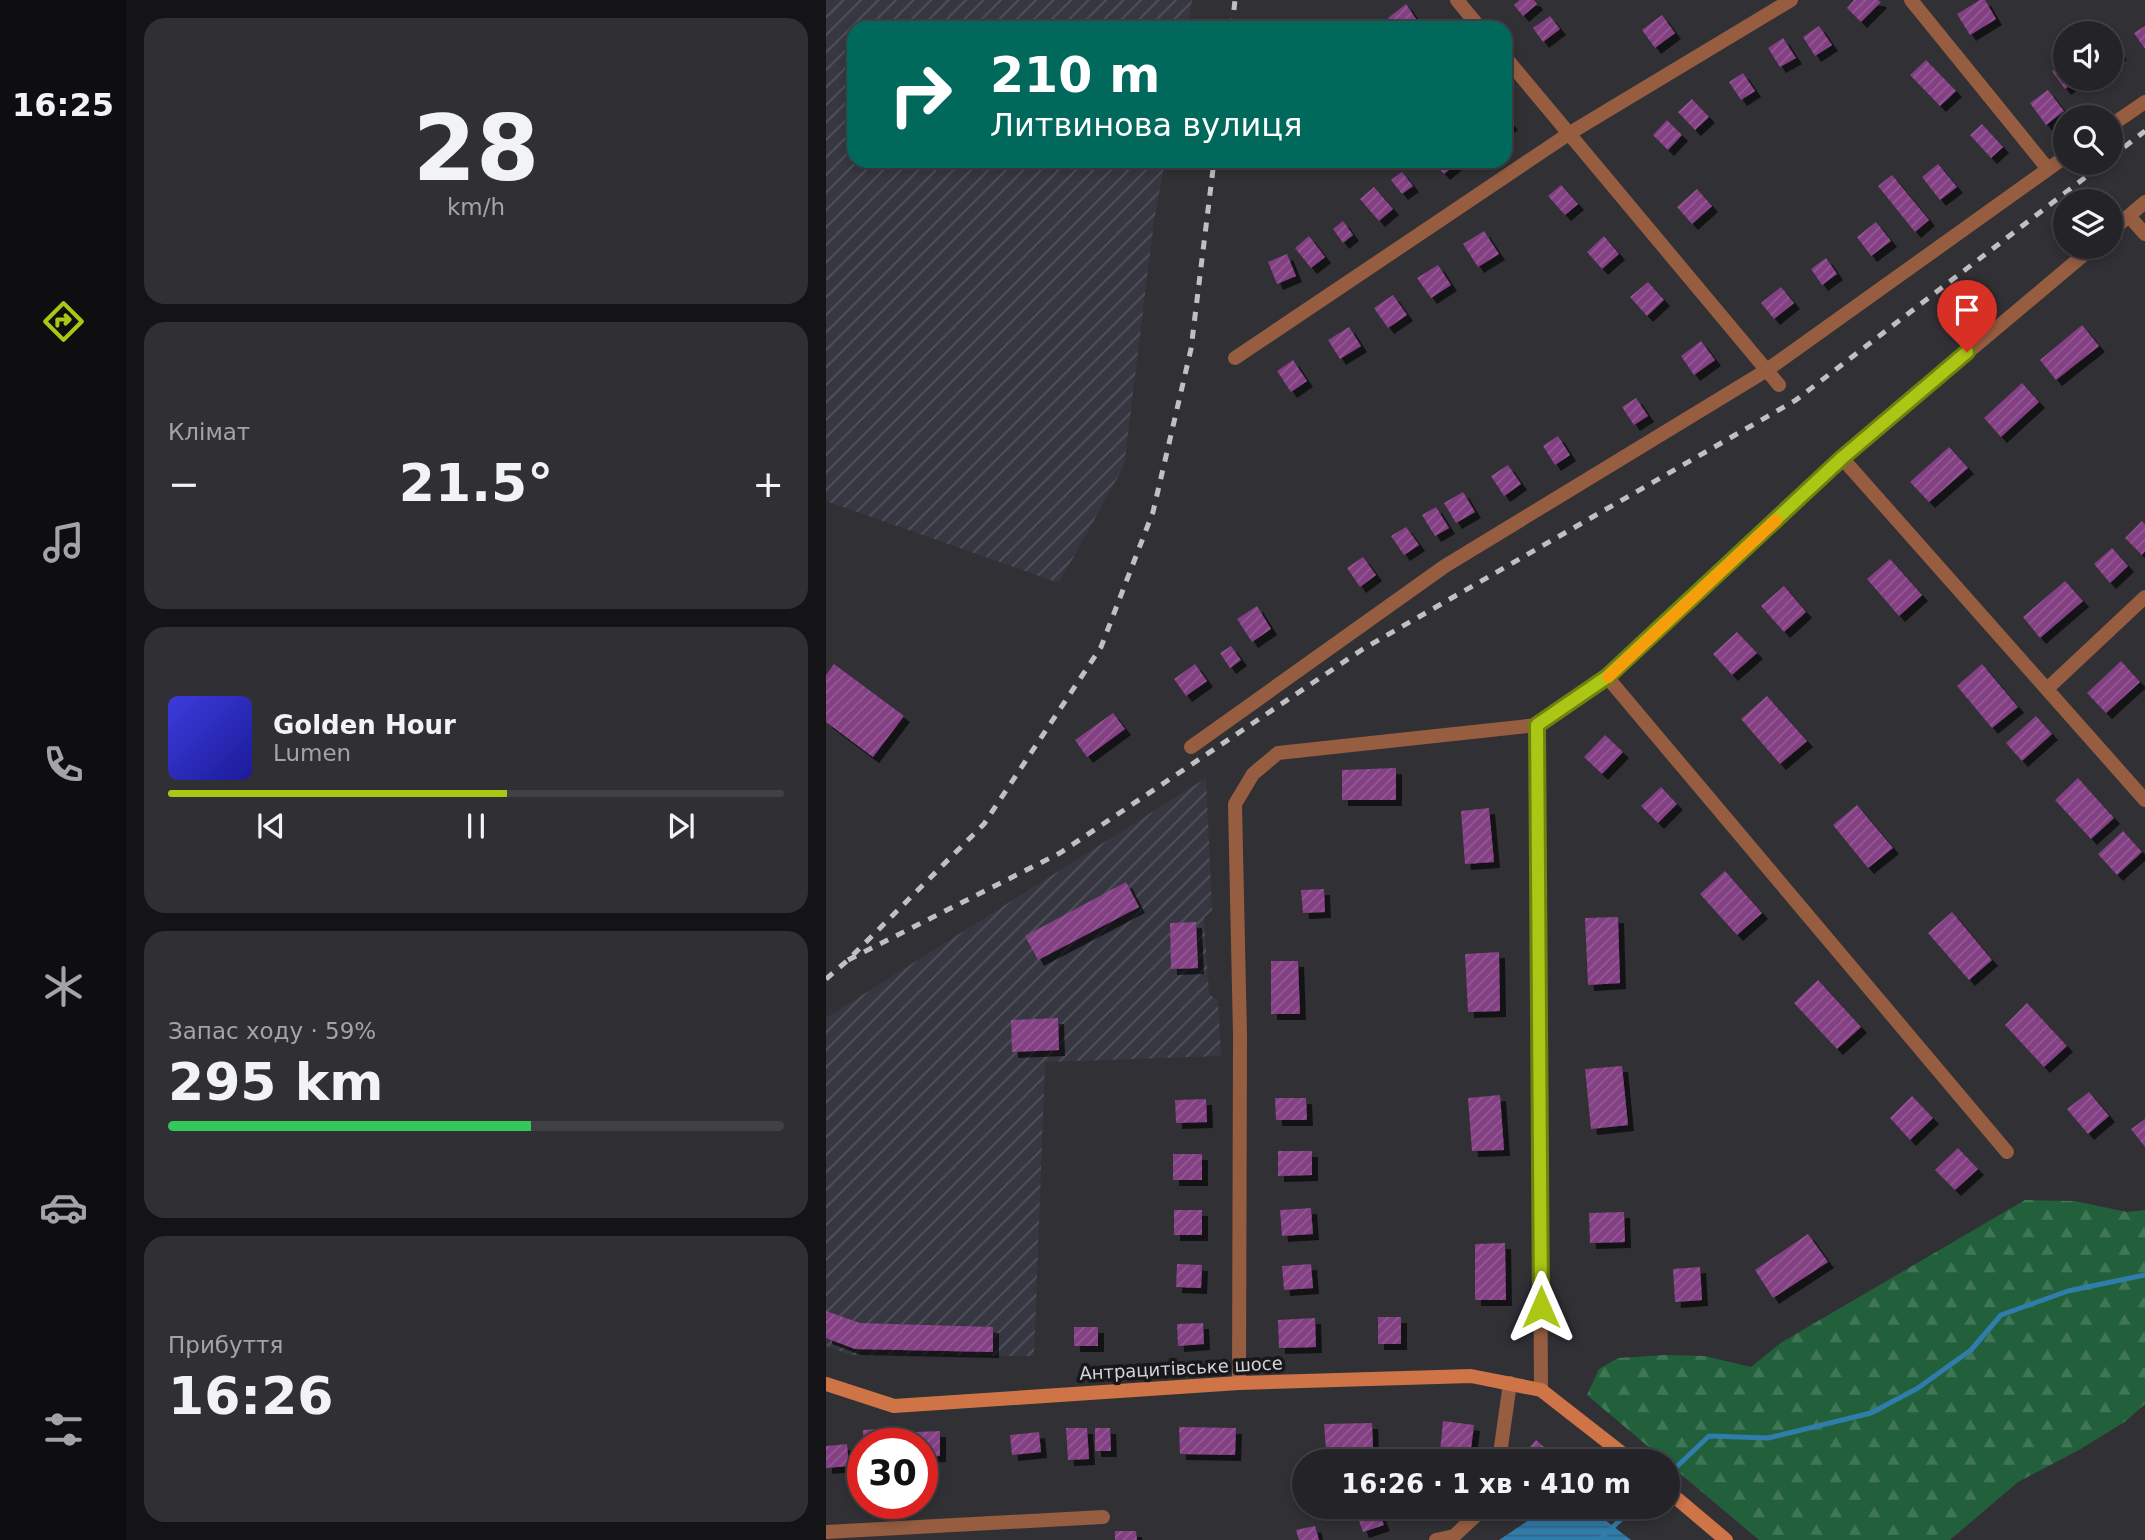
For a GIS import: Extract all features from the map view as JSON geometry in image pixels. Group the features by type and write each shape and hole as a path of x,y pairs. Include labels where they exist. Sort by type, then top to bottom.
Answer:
{"main road":[{"name":"Антрацитівське шосе","path":"826,1384 894,1406 1239,1383 1471,1376 1541,1390"},
{"path":"1541,1390 1617,1449"},
{"path":"1680,1501 1726,1540"}],"street":[{"path":"1457,0 1474,21"},
{"path":"1235,358 1570,133 1791,0"},
{"path":"1911,0 2048,169"},
{"path":"1512,65 1779,385"},
{"path":"2123,117 2145,102"},
{"path":"1191,747 1445,566 1767,370 2053,165"},
{"path":"2123,221 2145,202"},
{"path":"2129,216 2145,234"},
{"path":"1239,1383 1240,1035 1235,804 1253,774 1278,753 1537,725 1607,677 1842,458 2078,259"},
{"path":"1842,458 2145,800"},
{"path":"2048,688 2145,597"},
{"path":"1607,677 2007,1152"},
{"path":"1537,725 1541,1390"},
{"path":"1501,1449 1510,1383"},
{"path":"826,1532 1103,1517"},
{"path":"1436,1540 1454,1536 1472,1519"}],"shaded area":[{"path":"826,0 1192,0 1189,21 847,21 847,168 1164,168 1154,221 1124,466 1059,583 826,501"},
{"path":"1206,778 1212,910 1204,918 1209,994 1218,1001 1221,1056 1045,1062 1034,1356 851,1355 826,1346 826,1018"}],"green space":[{"path":"2025,1200 2075,1201 2127,1212 2145,1210 2145,1404 2126,1421 2079,1450 2018,1482 1950,1540 1759,1540 1680,1473 1680,1449 1651,1449 1587,1395 1599,1369 1618,1358 1705,1356 1751,1367 1782,1342"}],"water":[{"path":"1530,1519 1604,1519 1631,1540 1499,1540"}],"building":[{"path":"1520,0 1534,0 1537,4 1523,16 1514,5"},
{"path":"1854,0 1881,2 1861,22 1847,8"},
{"path":"1980,0 1985,0 1996,19 1970,35 1957,14"},
{"path":"1406,4 1416,19 1390,21 1388,18"},
{"path":"1662,15 1675,33 1655,48 1642,30"},
{"path":"1550,16 1560,29 1543,42 1533,28"},
{"path":"1819,26 1832,45 1815,56 1803,37"},
{"path":"2145,26 2145,49 2134,33"},
{"path":"1783,38 1796,58 1780,67 1768,48"},
{"path":"1926,60 1956,91 1940,106 1910,75"},
{"path":"1743,73 1755,91 1741,100 1729,82"},
{"path":"2048,90 2059,105 2053,105 2053,120 2046,125 2030,103"},
{"path":"1692,99 1709,117 1695,130 1678,112"},
{"path":"1667,120 1682,135 1668,150 1653,135"},
{"path":"1982,124 2003,147 1991,158 1970,135"},
{"path":"1938,164 1957,187 1940,200 1922,177"},
{"path":"1439,168 1451,168 1444,174"},
{"path":"1402,172 1413,186 1402,194 1391,180"},
{"path":"1892,175 1929,220 1915,232 1878,186"},
{"path":"1561,185 1578,204 1565,215 1548,196"},
{"path":"1374,187 1393,209 1379,221 1360,199"},
{"path":"1697,189 1712,206 1692,224 1677,207"},
{"path":"1343,221 1353,235 1343,243 1333,229"},
{"path":"1876,222 1891,241 1871,256 1857,237"},
{"path":"1484,231 1499,254 1478,267 1463,244"},
{"path":"1309,236 1325,257 1311,268 1295,248"},
{"path":"1604,236 1619,254 1602,269 1587,252"},
{"path":"1287,254 1296,276 1277,284 1268,262"},
{"path":"1826,258 1837,274 1822,285 1811,269"},
{"path":"1438,265 1451,285 1431,298 1417,278"},
{"path":"1648,282 1664,300 1647,316 1630,297"},
{"path":"1781,287 1794,303 1774,319 1761,303"},
{"path":"1393,295 1407,315 1388,328 1374,308"},
{"path":"2082,325 2099,346 2056,380 2040,360"},
{"path":"1349,327 1361,346 1340,359 1328,340"},
{"path":"1701,341 1715,360 1694,375 1681,356"},
{"path":"1293,360 1307,381 1291,392 1277,371"},
{"path":"2022,383 2039,402 2001,437 1984,418"},
{"path":"1636,398 1648,416 1634,425 1622,407"},
{"path":"1558,436 1570,455 1555,465 1543,446"},
{"path":"1949,447 1968,468 1929,502 1910,482"},
{"path":"1508,465 1521,484 1504,496 1491,476"},
{"path":"1463,492 1475,512 1456,523 1444,503"},
{"path":"1436,507 1449,528 1435,536 1422,515"},
{"path":"2142,521 2145,524 2145,551 2142,555 2125,538"},
{"path":"1406,527 1419,545 1404,555 1391,536"},
{"path":"2112,548 2128,566 2110,583 2094,564"},
{"path":"1363,557 1376,575 1360,587 1347,568"},
{"path":"1890,559 1922,595 1899,616 1867,579"},
{"path":"2065,581 2083,601 2040,638 2023,617"},
{"path":"1784,586 1806,612 1784,632 1761,606"},
{"path":"1257,606 1271,629 1252,642 1237,619"},
{"path":"1737,632 1757,653 1732,675 1713,654"},
{"path":"1231,646 1241,660 1230,668 1220,653"},
{"path":"2121,661 2140,682 2106,713 2087,693"},
{"path":"834,664 904,716 873,757 826,722 826,675"},
{"path":"1195,664 1207,681 1186,696 1174,679"},
{"path":"1982,664 2018,707 1992,728 1957,686"},
{"path":"1767,696 1807,741 1780,764 1741,719"},
{"path":"1113,713 1125,729 1087,757 1075,740"},
{"path":"2036,716 2052,734 2022,761 2006,743"},
{"path":"1605,735 1623,752 1602,774 1584,757"},
{"path":"1396,768 1396,800 1342,800 1342,770"},
{"path":"2078,778 2114,818 2091,839 2055,800"},
{"path":"1661,787 1677,804 1658,823 1641,806"},
{"path":"1857,805 1893,848 1868,868 1833,825"},
{"path":"1489,808 1494,862 1465,864 1461,811"},
{"path":"2123,831 2142,852 2117,875 2098,854"},
{"path":"1725,871 1762,913 1737,935 1700,894"},
{"path":"1126,882 1139,907 1038,960 1025,936"},
{"path":"1324,889 1325,912 1303,913 1301,890"},
{"path":"1952,912 1992,960 1969,980 1928,933"},
{"path":"1618,917 1620,983 1588,985 1585,918"},
{"path":"1196,922 1198,968 1171,969 1170,923"},
{"path":"1499,952 1500,1011 1468,1012 1465,954"},
{"path":"1271,961 1298,961 1300,1014 1271,1014"},
{"path":"1818,980 1861,1027 1837,1049 1794,1003"},
{"path":"2027,1003 2067,1046 2044,1067 2005,1025"},
{"path":"1058,1018 1059,1050 1012,1052 1011,1020"},
{"path":"1622,1066 1628,1125 1591,1129 1585,1069"},
{"path":"2089,1092 2109,1116 2088,1134 2067,1109"},
{"path":"1500,1095 1504,1150 1472,1151 1468,1098"},
{"path":"1912,1096 1933,1118 1910,1140 1890,1118"},
{"path":"1275,1098 1306,1098 1307,1120 1276,1120"},
{"path":"1206,1099 1207,1122 1176,1123 1175,1100"},
{"path":"2145,1119 2145,1147 2131,1129"},
{"path":"1958,1148 1978,1169 1955,1190 1935,1170"},
{"path":"1278,1151 1312,1151 1312,1175 1278,1176"},
{"path":"1173,1154 1202,1154 1202,1180 1173,1180"},
{"path":"1311,1208 1313,1234 1282,1236 1280,1210"},
{"path":"1174,1210 1202,1210 1202,1235 1174,1235"},
{"path":"1624,1212 1625,1242 1590,1243 1589,1213"},
{"path":"1808,1234 1828,1262 1773,1298 1755,1270"},
{"path":"1505,1243 1506,1300 1475,1300 1475,1244"},
{"path":"1177,1264 1202,1265 1201,1288 1176,1287"},
{"path":"1311,1264 1313,1288 1284,1290 1282,1266"},
{"path":"1700,1267 1702,1300 1675,1302 1673,1269"},
{"path":"826,1311 860,1323 993,1327 993,1352 855,1349 826,1338"},
{"path":"1378,1317 1401,1317 1401,1344 1378,1344"},
{"path":"1315,1318 1316,1347 1279,1348 1278,1320"},
{"path":"1203,1323 1204,1344 1178,1346 1177,1324"},
{"path":"1074,1327 1098,1327 1098,1346 1074,1346"},
{"path":"1443,1421 1474,1425 1471,1449 1440,1449"},
{"path":"1372,1423 1373,1447 1326,1449 1324,1424"},
{"path":"1179,1427 1236,1428 1235,1455 1180,1454"},
{"path":"1066,1428 1087,1428 1089,1459 1068,1460"},
{"path":"1095,1428 1110,1428 1111,1451 1095,1451"},
{"path":"938,1431 940,1431 938,1456"},
{"path":"1039,1432 1041,1452 1012,1455 1010,1435"},
{"path":"1536,1440 1546,1449 1528,1449"},
{"path":"847,1444 847,1466 826,1468 826,1446"},
{"path":"1358,1519 1382,1519 1384,1525 1363,1532"},
{"path":"1315,1526 1319,1540 1299,1540 1296,1530"},
{"path":"1115,1531 1136,1531 1137,1540 1115,1540"}],"waterway":[{"path":"1680,1464 1709,1436 1768,1438 1871,1413 1918,1388 1971,1350 2001,1315 2068,1291 2145,1275"},
{"path":"1599,1540 1621,1519"}],"railway":[{"path":"1233,21 1235,0"},
{"path":"2123,148 2145,131"},
{"path":"826,979 984,824 1101,647 1153,512 1191,349 1213,168"},
{"path":"848,960 1060,853 1363,649 1796,400 2088,175"}],"slow traffic":[{"path":"1608,677 1776,520"}],"route":[{"path":"1541,1307 1537,725 1607,677 1842,458 1967,352"}]}
